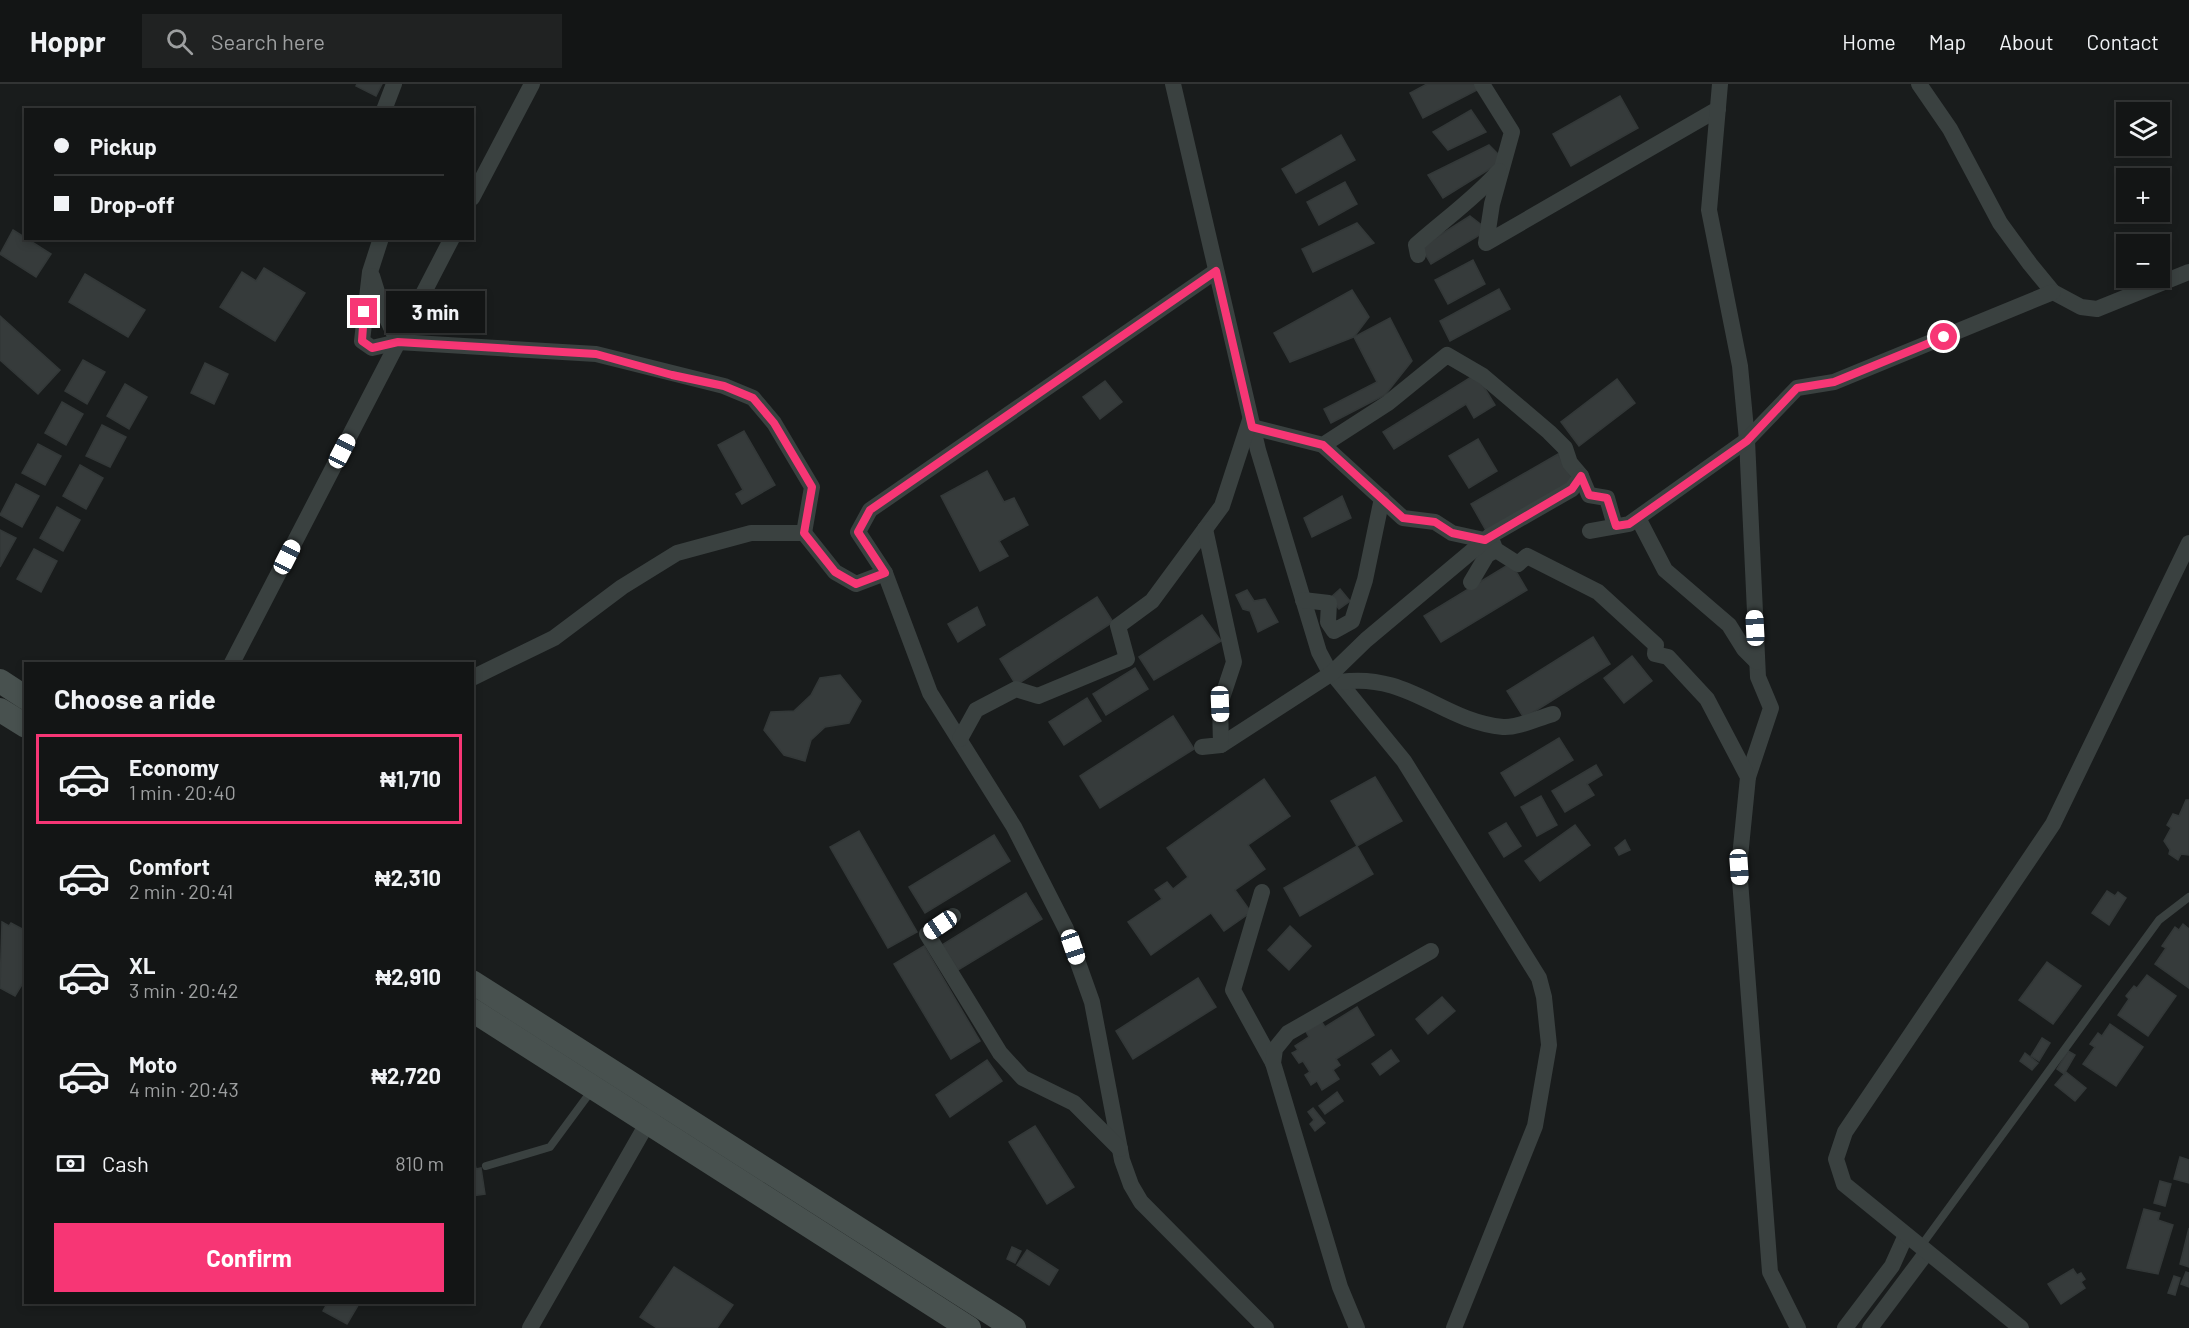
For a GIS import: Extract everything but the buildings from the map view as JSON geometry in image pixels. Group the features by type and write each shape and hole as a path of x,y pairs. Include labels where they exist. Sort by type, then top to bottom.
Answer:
{"main road":[{"path":"0,681 24,697"},
{"path":"0,710 24,725"},
{"path":"474,983 1014,1328"},
{"path":"474,1011 969,1328"}],"street":[{"path":"385,108 394,84"},
{"path":"474,194 532,84"},
{"path":"1173,84 1251,423 1318,652 1404,760 1539,978 1544,997 1548,1045 1535,1126 1454,1328"},
{"path":"1482,84 1512,132 1486,243 1718,109"},
{"path":"1720,84 1709,210 1740,366 1747,441 1758,677 1771,708 1748,777 1739,867 1770,1272 1798,1328"},
{"path":"1919,84 1950,129 2000,223 2053,292 2081,307 2097,309 2189,272"},
{"path":"1418,255 1416,246 1447,217 1475,198 1502,168"},
{"path":"380,240 370,272 362,341 372,348 398,342 596,354 672,375 724,386 753,398 774,423 812,487 804,533 835,572 856,584 885,573"},
{"path":"233,662 451,240"},
{"path":"1216,271 870,510 858,532 885,573 930,693 944,719 960,739 1014,827 1066,929 1092,1002 1120,1149 1131,1185 1141,1202 1266,1328"},
{"path":"370,272 382,308 398,342"},
{"path":"1590,531 1629,524 1638,518 1747,441 1797,388 1834,382 2053,292"},
{"path":"1323,445 1388,402 1447,355 1483,376 1565,448 1570,463 1581,476 1589,495 1607,498 1616,526"},
{"path":"1251,423 1323,445 1403,518 1435,522 1452,533 1490,542 1518,564 1527,556 1598,592 1656,645 1655,654 1668,657 1707,699 1748,777"},
{"path":"960,739 976,710 1016,689 1038,696 1127,659 1118,626 1152,601 1222,506 1251,423"},
{"path":"1202,747 1221,745 1336,677 1366,639 1490,542 1572,489 1581,476"},
{"path":"1303,600 1329,603 1328,622 1334,631 1352,621 1365,580 1382,498"},
{"path":"1638,518 1665,570 1729,625 1744,650 1757,662"},
{"path":"1205,529 1234,662 1220,704 1221,745"},
{"path":"474,677 554,638 622,587 677,553 751,533 804,533"},
{"path":"1471,582 1487,555 1490,542"},
{"path":"2021,1328 1844,1184 1836,1159 1845,1132 2053,824 2189,543"},
{"path":"1336,677 1362,679 1407,688 1465,718 1505,728 1552,714"},
{"path":"1262,892 1233,990 1273,1063 1340,1287 1357,1328"},
{"path":"953,916 927,934 1000,1053 1023,1078 1074,1103 1120,1149"},
{"path":"1273,1063 1275,1049 1288,1033 1431,951"},
{"path":"530,1328 661,1102"},
{"path":"1845,1328 1892,1266 1906,1235"},
{"path":"1870,1328 1924,1249"}],"lane":[{"path":"1924,1249 2158,920 2188,897"},
{"path":"486,1166 550,1147 594,1088"}],"route":[{"path":"364,312 362,341 372,348 398,342 596,354 672,375 724,386 753,398 774,423 812,487 804,533 835,572 856,584 885,573 867,549 858,532 870,510 1216,271 1252,427 1323,445 1403,518 1435,522 1452,533 1485,540 1572,489 1581,476 1589,495 1607,498 1616,526 1629,524 1747,441 1797,388 1834,382 1944,337"}]}
